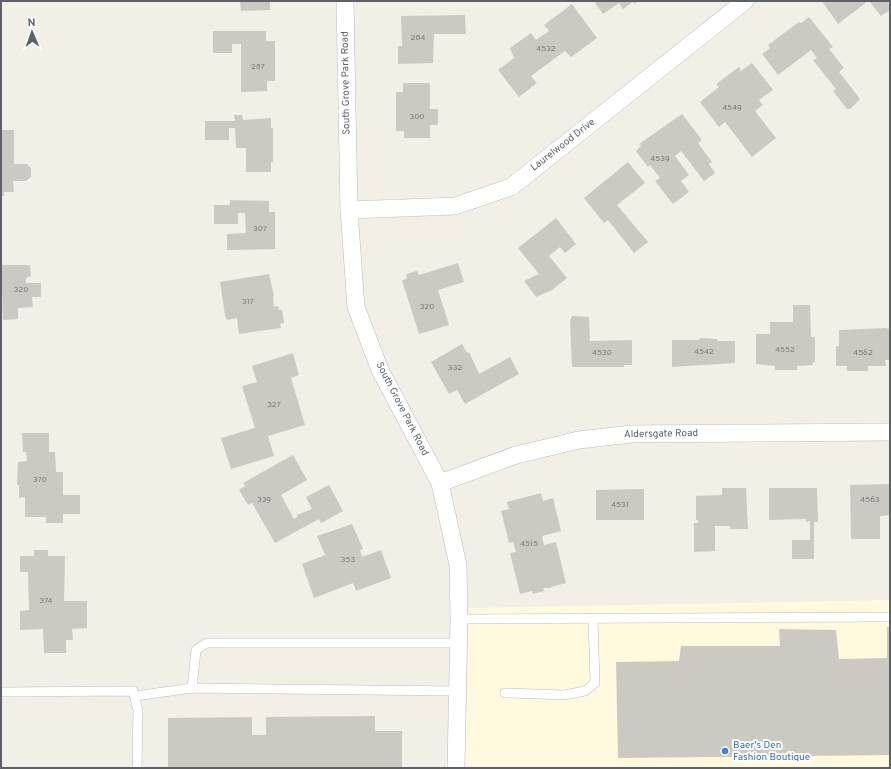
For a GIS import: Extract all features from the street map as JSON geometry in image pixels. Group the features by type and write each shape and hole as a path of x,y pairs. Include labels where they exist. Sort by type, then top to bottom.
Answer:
{"street":[{"name":"South Grove Park Road","path":"345,1 349,210 356,307 380,370 440,483 458,564 459,619 456,768"},
{"name":"Laurelwood Drive","path":"349,210 456,206 511,187 745,1"},
{"name":"Aldersgate Road","path":"440,483 516,455 579,440 630,434 890,432"}],"lane":[{"path":"459,619 890,617"},
{"path":"504,693 564,695 585,691 595,682 593,618"},
{"path":"192,688 196,650 207,643 458,643"},
{"path":"134,696 192,688 457,691"},
{"path":"1,692 133,691 138,710 137,768"}],"shaded area":[{"path":"890,600 890,768 465,768 469,608"}],"building":[{"path":"240,1 270,1 270,10 241,11"},
{"path":"594,1 639,1 634,4 633,2 623,9 619,3 603,14"},
{"path":"822,1 868,1 838,24"},
{"path":"869,1 887,1 890,4 890,10 881,16"},
{"path":"572,4 597,38 571,57 565,51 531,76 537,83 519,97 498,70 514,58 510,48 531,33 536,40 549,31 544,25"},
{"path":"465,15 466,34 434,34 433,63 398,64 398,46 402,46 401,16"},
{"path":"809,17 833,47 829,49 844,68 839,72 860,99 850,109 847,109 833,91 836,89 813,60 817,58 811,50 778,75 762,54 770,48 768,45 799,22 801,23"},
{"path":"213,31 266,31 266,41 275,41 275,81 267,81 267,91 241,92 241,44 232,44 232,53 213,53"},
{"path":"752,63 773,90 759,100 763,105 755,111 776,138 752,157 725,122 719,127 700,102 719,87 716,84 739,67 741,71"},
{"path":"403,83 430,83 430,109 438,109 438,125 430,125 430,138 404,138 404,131 396,131 396,92 403,92"},
{"path":"682,114 702,140 698,143 712,162 709,164 715,173 704,181 681,151 675,156 689,175 681,181 689,192 673,204 655,181 660,178 650,165 648,167 636,151 641,146 639,144"},
{"path":"234,115 242,115 243,120 271,118 271,128 273,128 273,162 271,162 271,172 246,172 246,148 236,148 235,128 229,128 229,140 205,140 205,121 235,121"},
{"path":"1,130 14,130 14,164 26,164 31,168 31,177 26,181 13,181 14,192 4,192 4,196 1,196"},
{"path":"628,162 645,183 617,205 648,242 634,253 608,220 604,223 584,198"},
{"path":"230,200 269,201 269,212 275,212 275,249 227,250 227,234 246,233 245,213 238,213 238,224 214,224 214,205 230,205"},
{"path":"556,218 576,244 565,253 560,247 549,256 567,278 552,290 536,297 524,281 539,274 518,248"},
{"path":"458,263 464,282 438,290 449,325 419,334 402,280 407,279 406,274 417,271 419,275"},
{"path":"1,265 30,265 31,276 26,278 26,283 41,283 41,297 32,297 33,307 18,308 18,319 3,320"},
{"path":"269,274 274,296 274,307 278,306 279,310 282,310 284,323 280,324 281,328 239,334 237,318 227,320 225,315 220,282"},
{"path":"793,305 810,305 811,337 815,337 815,362 812,363 813,365 797,366 797,370 775,370 775,366 756,364 756,334 770,334 770,322 793,322"},
{"path":"572,316 589,317 590,341 632,340 632,365 624,365 624,367 572,367 570,321"},
{"path":"890,329 890,360 885,360 886,366 868,366 868,371 847,371 847,366 836,366 836,346 839,346 839,330"},
{"path":"700,338 717,339 717,341 735,341 735,363 672,367 672,340 699,340"},
{"path":"462,344 467,353 469,352 479,374 510,357 519,374 465,404 457,390 449,394 431,362"},
{"path":"293,353 299,375 291,378 305,425 268,436 274,456 231,469 221,438 255,428 242,386 257,382 252,366"},
{"path":"22,433 49,433 49,452 55,452 56,472 63,472 63,495 80,495 80,514 63,514 63,523 46,523 46,517 25,517 25,497 19,498 19,485 17,485 18,462 27,461 26,452 23,452"},
{"path":"293,455 307,480 281,495 294,519 298,516 297,515 312,509 306,497 329,485 343,511 321,523 319,519 275,543 252,503 248,505 239,490 245,486 243,483"},
{"path":"890,484 890,515 880,516 880,539 851,539 850,485"},
{"path":"722,488 746,488 748,529 730,529 730,526 715,526 715,551 694,552 694,523 698,523 698,520 696,520 696,496 722,495"},
{"path":"769,488 817,488 818,522 814,522 814,559 792,559 792,540 810,540 810,521 806,522 806,519 769,520"},
{"path":"644,489 644,520 596,520 596,490"},
{"path":"541,493 543,501 553,498 561,531 542,536 544,545 556,542 566,583 551,588 543,588 544,591 533,594 532,591 520,594 510,553 516,552 513,542 509,543 501,511 509,509 507,502"},
{"path":"352,524 363,549 360,550 362,557 381,550 391,578 356,591 353,583 314,598 302,564 325,555 317,536"},
{"path":"34,550 48,550 48,556 65,556 64,601 87,601 87,628 72,629 73,640 66,640 66,653 44,653 43,629 20,630 20,611 29,610 28,572 20,572 20,556 34,556"},
{"path":"887,627 890,627 890,755 618,758 616,662 679,661 681,646 780,646 779,629 836,630 839,659 887,658"},
{"path":"375,716 375,731 402,731 402,768 168,768 168,718 252,717 252,735 266,735 266,717"}],"place":[{"name":"Baer's Den Fashion Boutique","path":"725,751"}]}
